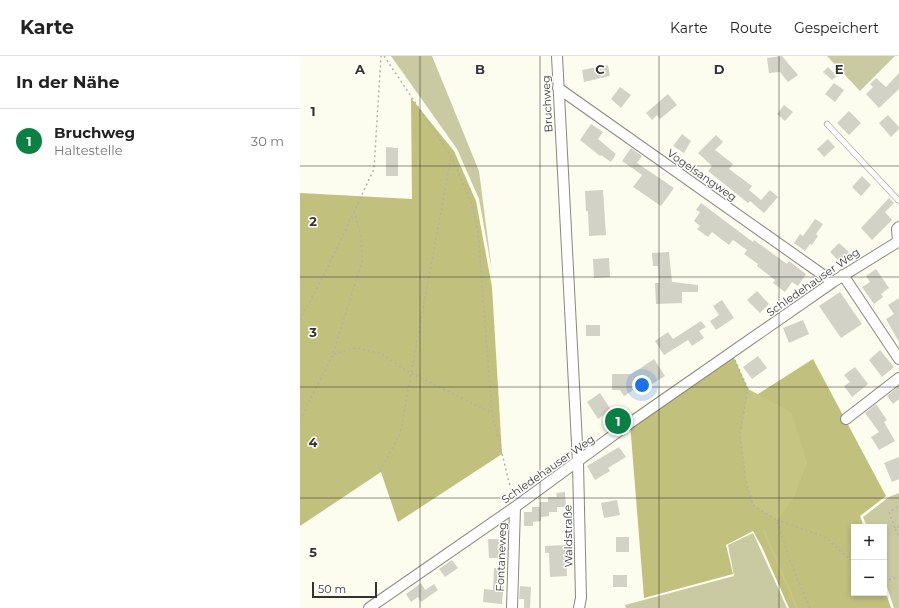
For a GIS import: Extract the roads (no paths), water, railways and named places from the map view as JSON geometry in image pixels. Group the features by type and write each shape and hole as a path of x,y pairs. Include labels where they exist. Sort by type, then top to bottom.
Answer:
{"street":[{"name":"Bruchweg","path":"557,56 578,463"},
{"name":"Vogelsangweg","path":"558,88 833,282"},
{"path":"899,227 897,229 899,241"},
{"name":"Schledehauser Weg","path":"369,608 578,463 630,423 843,275 899,241"},
{"path":"843,275 899,359"},
{"path":"846,419 899,378"},
{"name":"Waldstraße","path":"578,463 581,598 579,608"},
{"name":"Fontaneweg","path":"512,608 515,507"}],"lane":[{"path":"827,124 899,201"}],"waterway":[{"path":"764,531 797,608"}],"place":[{"name":"Bruchweg","path":"618,421"}]}
